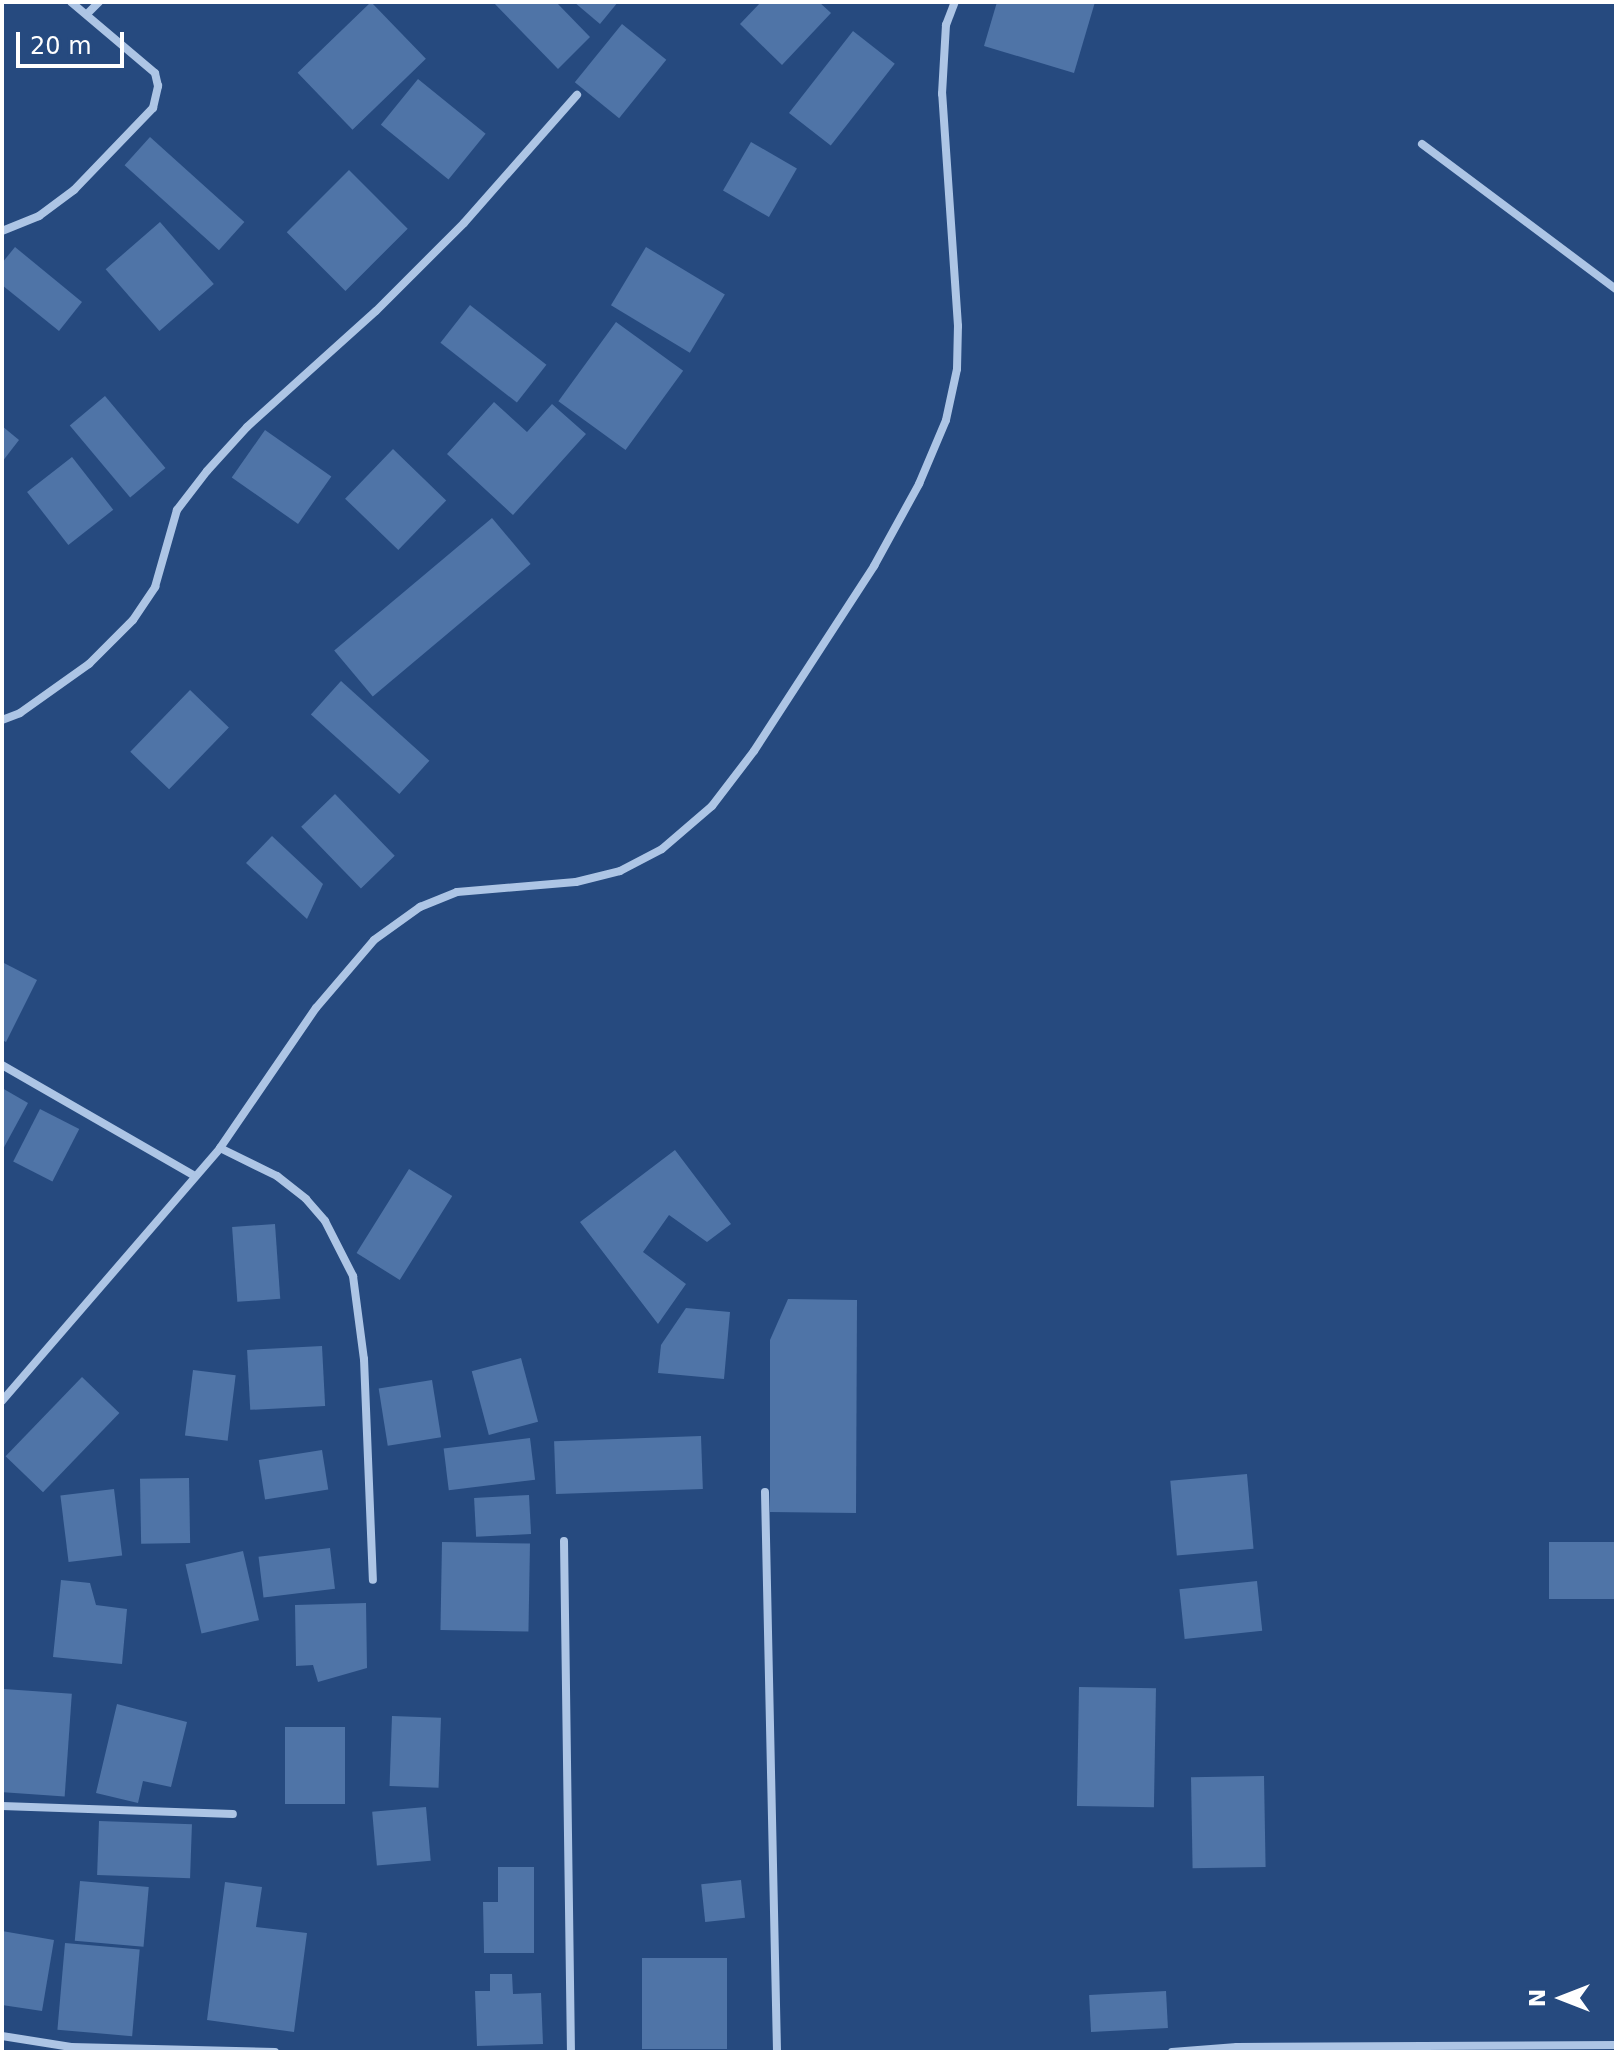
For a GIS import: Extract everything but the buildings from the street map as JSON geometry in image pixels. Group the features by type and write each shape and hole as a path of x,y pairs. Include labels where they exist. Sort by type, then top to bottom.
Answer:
{"street":[{"path":"2,231 39,216 74,190 153,108 158,86 155,73 71,2"},
{"path":"87,14 99,2"},
{"path":"2,1401 220,1148 343,974 374,940 420,907 457,892 576,882 620,871 662,849 712,806 754,751 874,566 919,484 946,420 957,369 958,326 942,94 946,25 955,2"},
{"path":"2,720 20,713 89,664 133,620 155,587 177,510 207,471 247,427 376,311 464,223 577,95"},
{"path":"1422,144 1616,289"},
{"path":"2,1065 195,1176"},
{"path":"220,1148 277,1176 306,1199 325,1221 353,1276 364,1359 373,1580"},
{"path":"765,1492 777,2052"},
{"path":"564,1541 571,2052"},
{"path":"2,1806 233,1814"},
{"path":"2,2036 71,2047 275,2052"},
{"path":"1172,2052 1237,2047 1616,2045"}]}
